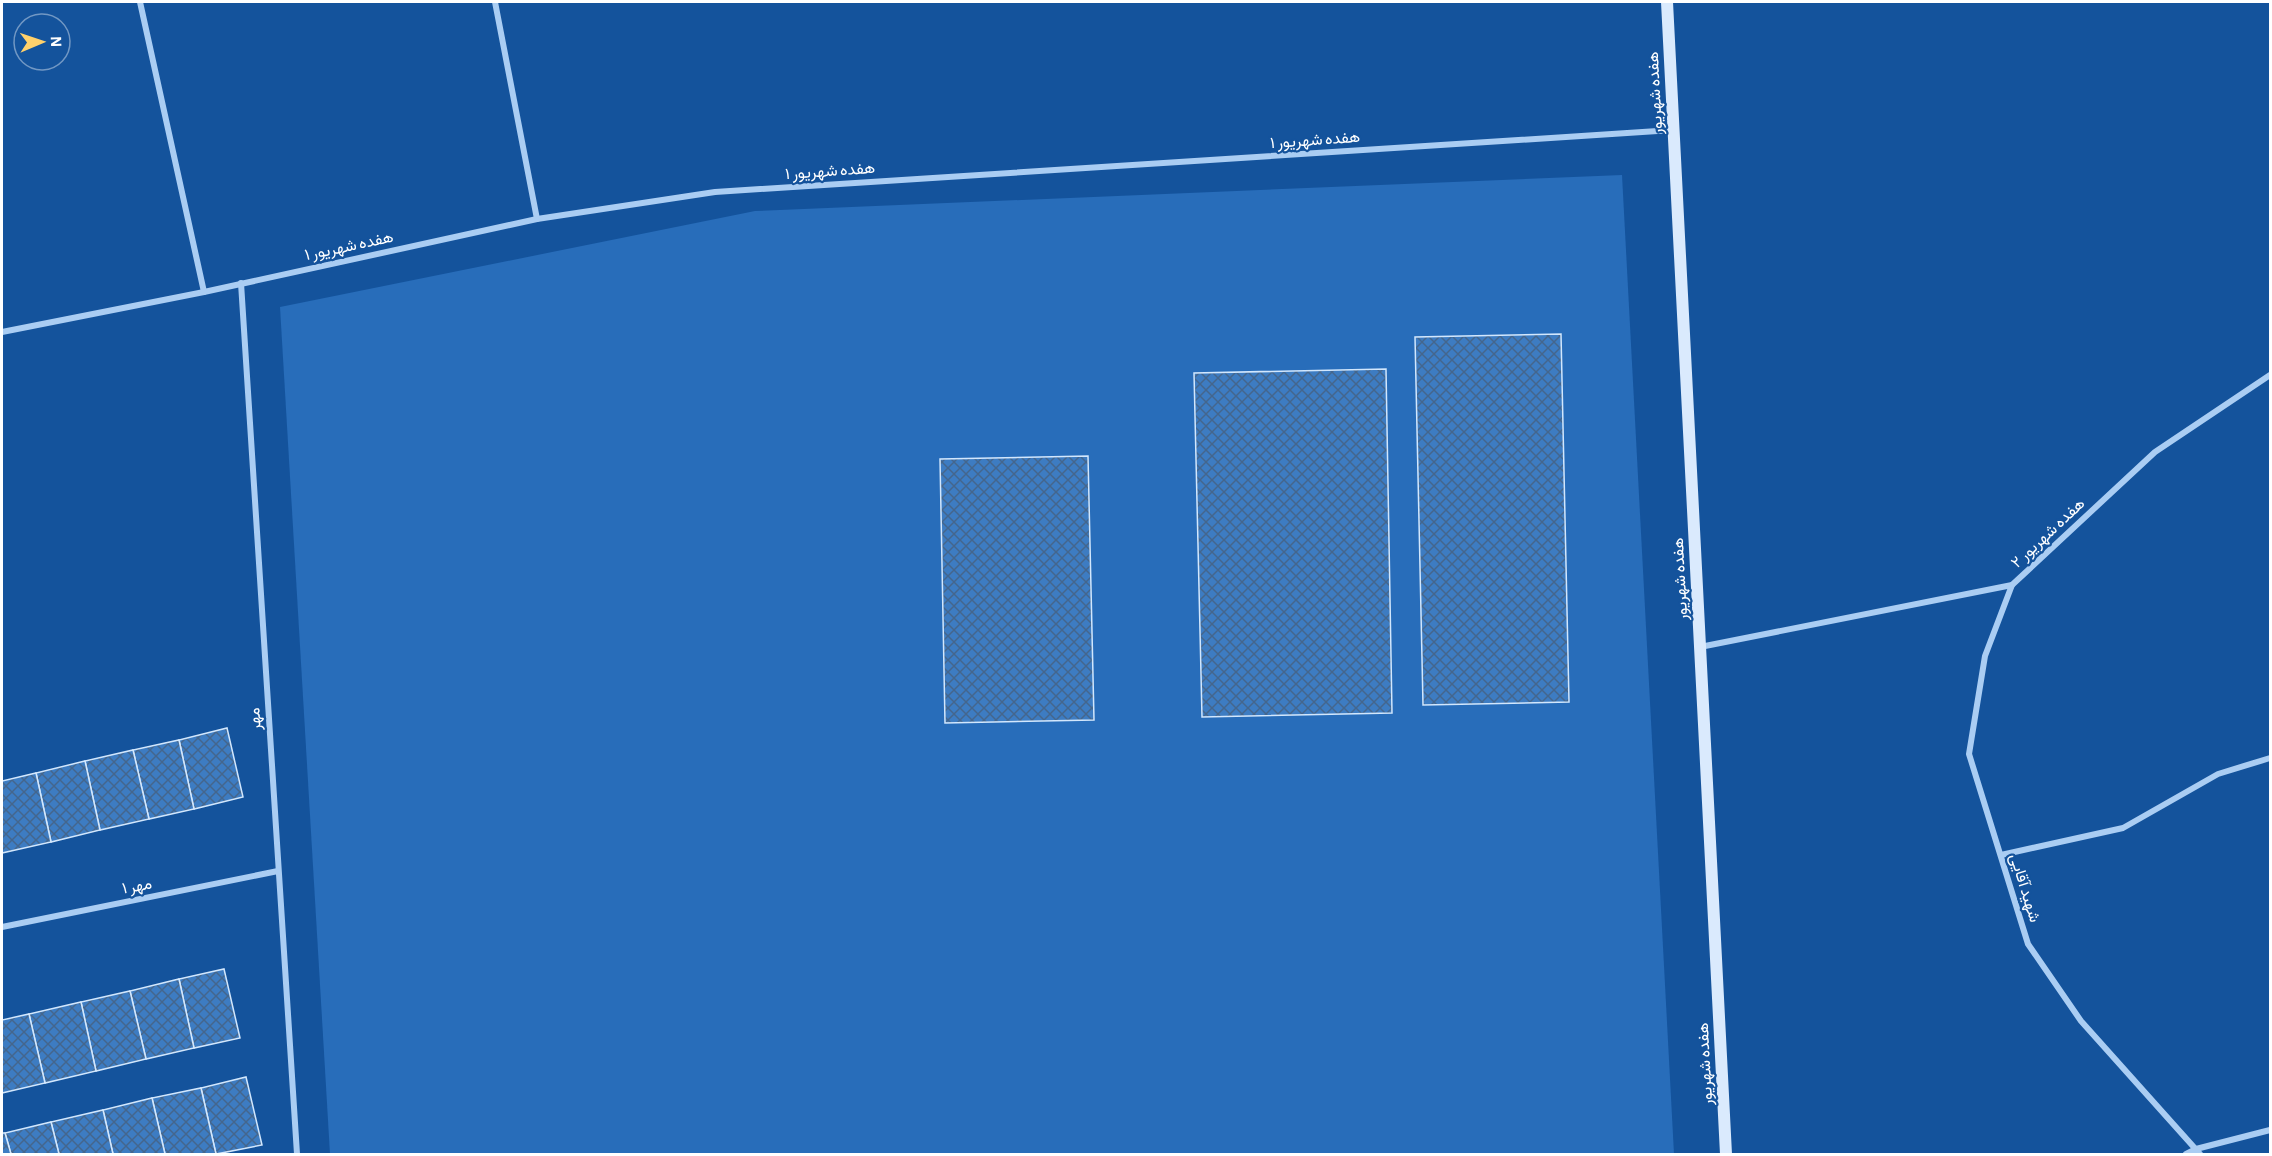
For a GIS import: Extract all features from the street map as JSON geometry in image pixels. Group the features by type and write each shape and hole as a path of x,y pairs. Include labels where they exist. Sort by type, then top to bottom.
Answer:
{"street":[{"path":"140,2 204,291"},
{"path":"495,2 537,219"},
{"name":"هفده شهریور","path":"1667,2 1726,1155"},
{"name":"هفده شهریور ۱","path":"2,332 537,219 715,192 1673,130"},
{"name":"مهر","path":"241,283 297,1155"},
{"name":"هفده شهریور ۲","path":"1700,648 2012,585 2155,452 2271,375"},
{"name":"شهید آقایی","path":"2012,585 1985,656 1969,754 2028,944 2081,1021 2198,1152"},
{"path":"2001,855 2124,828 2218,774 2271,758"},
{"name":"مهر ۱","path":"2,927 278,871"},
{"path":"2186,1155 2271,1130"}],"shaded area":[{"path":"1622,175 1674,1154 330,1154 280,307 755,211"}],"building":[{"path":"1561,334 1569,702 1423,705 1415,337"},
{"path":"1386,369 1392,713 1202,717 1194,373"},
{"path":"1088,456 1094,720 945,723 940,459"},
{"path":"227,728 243,797 194,809 179,740"},
{"path":"179,740 194,809 149,819 133,750"},
{"path":"133,750 149,819 100,830 85,761"},
{"path":"85,761 100,830 51,842 36,773"},
{"path":"36,773 51,842 2,853 2,781"},
{"path":"224,969 240,1038 194,1048 179,979"},
{"path":"179,979 194,1048 146,1059 130,991"},
{"path":"130,991 146,1059 96,1071 81,1002"},
{"path":"81,1002 96,1071 45,1083 29,1014"},
{"path":"29,1014 45,1083 2,1093 2,1020"},
{"path":"246,1077 262,1145 216,1154 201,1088"},
{"path":"201,1088 216,1154 165,1154 152,1098"},
{"path":"152,1098 165,1154 113,1154 103,1110"},
{"path":"103,1110 113,1154 59,1154 51,1122"},
{"path":"51,1122 59,1154 11,1154 5,1133"},
{"path":"2,1133 5,1133 11,1154 2,1154"}]}
